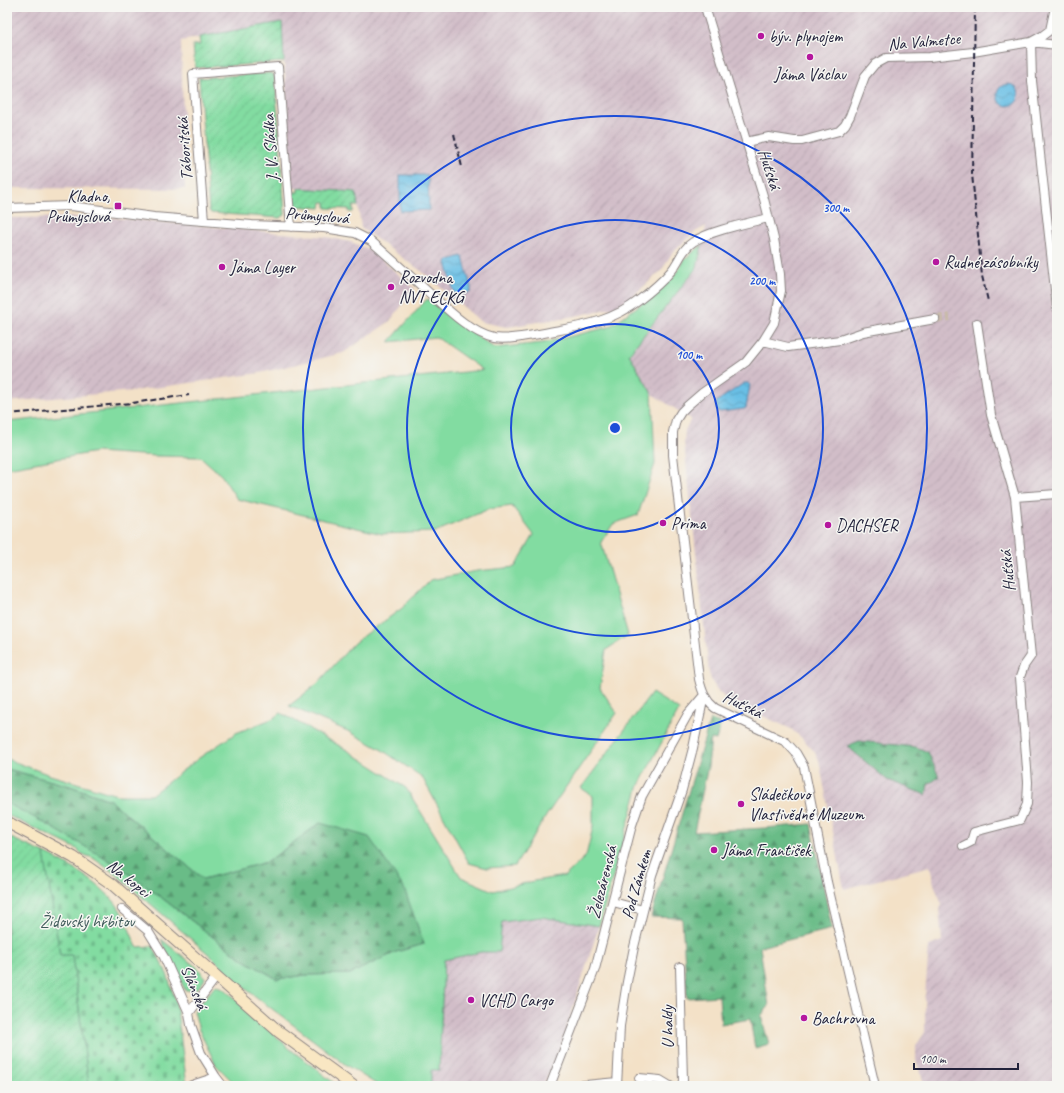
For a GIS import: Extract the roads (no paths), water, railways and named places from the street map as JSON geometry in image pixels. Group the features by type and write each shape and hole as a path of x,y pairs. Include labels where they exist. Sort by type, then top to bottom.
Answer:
{"main road":[{"name":"Na kopci","path":"7,822 74,857 112,884 217,976"},
{"name":"Slánská","path":"217,976 278,1031 352,1086"}],"street":[{"name":"Huťská","path":"705,7 764,199 774,239 780,274 781,291 774,323 763,341 746,362 687,406 676,420 673,432 673,455 699,679 704,695 708,702 715,708 786,742 796,753 804,767 827,882 875,1086"},
{"name":"Na Valmetce","path":"746,142 769,137 802,141 839,131 845,125 850,116 865,76 875,64 886,58 973,52 1031,42 1050,30 1055,7"},
{"path":"1057,45 1031,42 1032,82 1057,308"},
{"name":"Táboritská","path":"204,221 193,74 278,67"},
{"name":"J. V. Sládka","path":"278,67 290,227"},
{"name":"Průmyslová","path":"7,208 71,206 154,217 347,231 364,236 372,242 470,327 489,336 506,338 584,325 616,315 634,304 662,281 674,268 686,249 694,241 710,234 768,218"},
{"path":"763,341 788,347 840,340 863,332 935,319"},
{"name":"Huťská","path":"963,846 971,842 974,832 1020,820 1027,804 1028,782 1020,677 1024,666 1031,656 1015,497 991,415 977,324"},
{"path":"1015,497 1057,494"},
{"name":"Železárenská","path":"550,1086 595,969 632,825 642,796 688,714 704,695"},
{"name":"Pod Zámkem","path":"617,1084 620,1026 627,982 643,910 652,875 682,790 693,748 704,695"},
{"path":"613,902 643,910"},
{"name":"Slánská","path":"122,909 148,931 164,957 189,1013 201,1053 216,1078 223,1086"},
{"name":"U haldy","path":"680,967 682,1086"},
{"path":"189,1013 217,976"},
{"path":"192,1086 216,1078"},
{"path":"638,1078 660,1080 670,1086"},
{"path":"575,1086 617,1084"}],"water":[{"path":"1008,84 1016,87 1019,95 1016,103 1008,106 1000,103 997,95 1000,87"},
{"path":"400,175 428,175 429,210 400,211"},
{"path":"461,256 463,257 471,292 458,296 455,295 446,263 447,261"},
{"path":"744,383 748,383 750,385 746,408 720,412 716,410 716,402"}],"tunnel":[{"path":"935,319 950,317"}],"railway":[{"path":"975,7 972,174 982,276 988,301"},
{"path":"454,134 462,167"},
{"path":"7,414 132,403 189,395"}],"place":[{"name":"býv. plynojem","path":"761,36"},
{"name":"Jáma Václav","path":"810,57"},
{"name":"Kladno, Průmyslová","path":"118,206"},
{"name":"Rudné zásobníky","path":"936,262"},
{"name":"Jáma Layer","path":"222,267"},
{"name":"Rozvodna NVT ECKG","path":"391,287"},
{"name":"Prima","path":"663,523"},
{"name":"DACHSER","path":"828,525"},
{"name":"Sládečkovo Vlastivědné Muzeum","path":"741,804"},
{"name":"Jáma František","path":"714,850"},
{"name":"VCHD Cargo","path":"471,1000"},
{"name":"Bachrovna","path":"804,1018"}],"park label":[{"name":"Židovský hřbitov","path":"87,921"}]}
